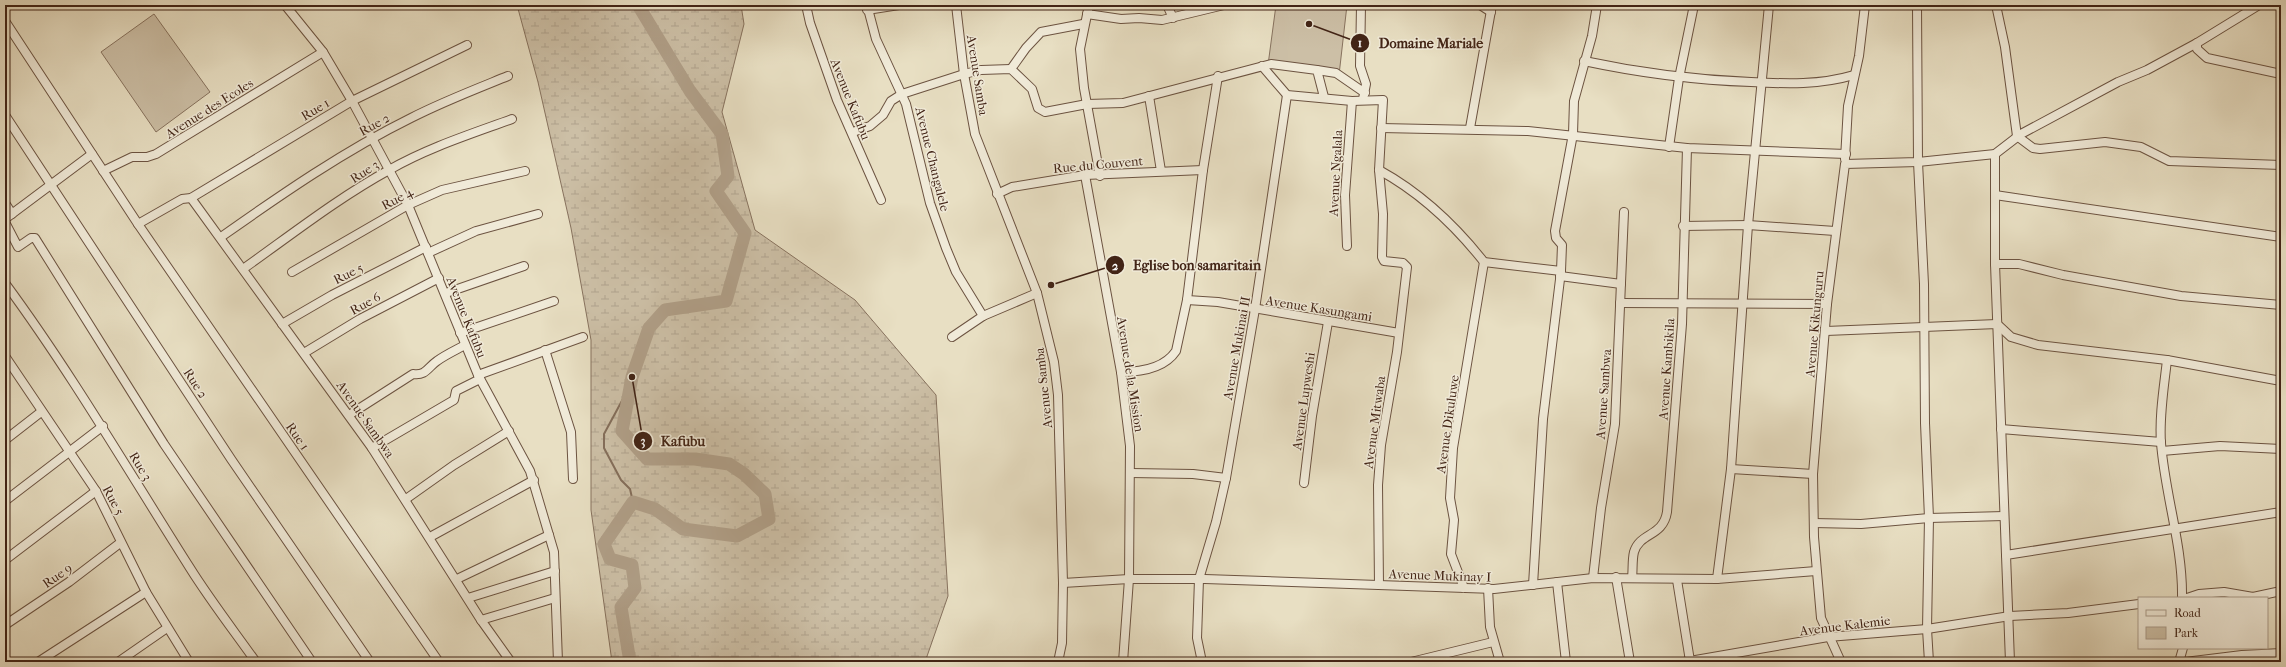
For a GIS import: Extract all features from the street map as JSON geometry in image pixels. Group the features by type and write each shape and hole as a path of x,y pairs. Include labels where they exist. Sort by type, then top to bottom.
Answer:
{"street":[{"name":"Avenue Kafubu","path":"285,5 323,52 352,101 408,204 446,293 460,333 479,377 534,480 554,552 558,662"},
{"name":"Avenue Kafubu","path":"806,5 820,55 837,100 853,132 881,200"},
{"path":"867,8 899,5"},
{"name":"Avenue Samba","path":"956,5 964,74 975,134 1036,293 1050,339 1058,395 1063,583 1062,643 1058,662"},
{"path":"1089,5 1083,24 1080,49 1087,104 1100,176"},
{"path":"1167,5 1173,18"},
{"path":"1087,14 1121,19 1139,18 1162,20 1224,5"},
{"path":"1361,5 1360,66 1366,84 1364,96"},
{"path":"1470,128 1491,8 1480,5"},
{"path":"1533,585 1543,419 1562,245 1556,238 1555,231 1573,134 1574,101 1592,36 1597,5"},
{"path":"1669,147 1679,78 1694,5"},
{"path":"1717,579 1731,469 1744,303 1748,225 1769,5"},
{"name":"Avenue Kikunguru","path":"1841,662 1828,637 1821,618 1816,571 1813,474 1827,304 1835,231 1846,154 1848,106 1859,56 1865,5"},
{"path":"1917,5 1918,162 1929,518 1927,629 1929,662"},
{"path":"1996,5 2005,47 2017,136 2033,148 2040,150 2105,142 2141,147 2169,161 2281,165"},
{"path":"1845,164 1918,162 1995,154 2017,136 2118,82 2147,70 2197,43 2260,5"},
{"name":"Avenue Changalele","path":"867,8 876,39 902,94 930,203 944,243 956,272 983,316"},
{"name":"Rue 1","path":"5,21 138,224 439,662"},
{"path":"1011,69 1026,48 1041,32 1083,24"},
{"path":"2197,43 2197,49 2207,58 2281,74"},
{"name":"Rue 1","path":"138,224 182,199 191,198 352,101 467,44"},
{"name":"Avenue des Ecoles","path":"103,172 132,157 147,157 156,154 323,52"},
{"path":"1584,61 1679,78 1819,83 1854,75"},
{"path":"853,132 870,126 883,115 891,101 902,94 981,70 1011,69 1032,89 1038,108 1045,112 1087,104 1123,103 1218,76 1271,64 1336,73 1364,96 1383,100 1379,170 1406,186 1438,210 1463,236 1484,262 1621,284"},
{"path":"1262,66 1286,95 1352,100 1364,96"},
{"path":"1317,70 1324,98"},
{"name":"Rue 2","path":"221,237 339,158 372,138 433,107 508,76"},
{"path":"1121,372 1142,372 1171,358 1176,351 1187,300 1203,170 1218,76"},
{"name":"Avenue Mukinai II","path":"1199,579 1216,522 1226,478 1255,309 1286,95"},
{"path":"1149,96 1161,171"},
{"name":"Avenue Ngalala","path":"1347,246 1345,195 1352,100"},
{"name":"Rue 2","path":"5,115 236,466 370,662"},
{"name":"Rue 3","path":"243,269 324,211 389,170 434,149 512,119"},
{"path":"1381,128 1470,128 1573,134 1669,147 1755,149 1846,154"},
{"name":"Avenue Kambikila","path":"1632,578 1634,552 1641,541 1661,528 1668,512 1682,303 1683,226 1687,148"},
{"path":"5,203 8,216 92,154"},
{"path":"1995,154 1995,264 2004,516 2010,616 2010,662"},
{"name":"Rue 4","path":"292,272 408,204 442,190 525,170"},
{"name":"Rue du Couvent","path":"997,194 1012,187 1085,175 1100,176 1161,171 1203,170"},
{"name":"Avenue Mitwaba","path":"1379,170 1383,214 1382,258 1387,262 1406,265 1399,333 1387,404 1378,485 1379,585"},
{"name":"Avenue de la Mission","path":"1085,175 1121,372 1130,446 1131,473 1129,579 1123,662"},
{"path":"1995,195 2281,237"},
{"name":"Avenue Sambwa","path":"191,198 349,414 406,499 457,579 481,620 511,662"},
{"name":"Avenue Sambwa","path":"1594,578 1601,508 1615,424 1624,212"},
{"name":"Rue 5","path":"282,324 332,295 427,250 476,232 538,214"},
{"path":"5,222 18,247 31,238 35,238 164,444 312,662"},
{"path":"1683,226 1748,225 1835,231"},
{"name":"Avenue Dikuluwe","path":"1464,588 1452,554 1454,520 1450,498 1453,448 1484,262"},
{"path":"1995,264 2020,264 2063,275 2180,296 2281,305"},
{"path":"446,293 524,266"},
{"name":"Rue 6","path":"304,353 360,319 439,278"},
{"name":"Rue 3","path":"5,283 38,327 103,426 190,569 256,662"},
{"path":"952,337 983,316 1036,293"},
{"path":"460,333 554,300"},
{"name":"Avenue Kasungami","path":"1187,300 1255,309 1399,333"},
{"path":"1620,303 1827,304"},
{"name":"Avenue Lupweshi","path":"1304,484 1312,416 1328,322"},
{"path":"1826,330 1997,324 2012,337 2038,345 2167,360 2281,381"},
{"path":"372,448 454,400 456,391 479,377 545,350 582,338"},
{"path":"349,414 413,374 422,374 430,369 436,361 465,345"},
{"path":"545,350 571,432 573,479"},
{"name":"Rue 5","path":"5,356 41,412 96,491 109,514 120,543 146,592 189,662"},
{"path":"2167,360 2162,398 2161,442 2175,529 2182,597"},
{"path":"5,440 41,412"},
{"path":"5,501 103,426"},
{"path":"2001,429 2161,442"},
{"path":"406,499 454,465 509,432"},
{"path":"2162,451 2220,446 2281,449"},
{"path":"1731,469 1813,474"},
{"path":"1131,473 1194,474 1226,478"},
{"path":"430,538 534,480"},
{"path":"5,560 96,491"},
{"path":"2006,555 2281,512"},
{"path":"1814,523 1861,524 1929,518 2004,516"},
{"path":"457,579 549,535"},
{"name":"Rue 9","path":"5,625 69,582 120,543"},
{"path":"468,598 555,571"},
{"name":"Avenue Mukinay I","path":"1063,583 1129,579 1199,579 1488,588 1533,585 1594,578 1616,577 1677,580 1717,579 1816,571"},
{"path":"1616,577 1630,662"},
{"path":"1199,579 1197,638 1202,662"},
{"path":"1677,580 1687,661"},
{"path":"1556,582 1566,662"},
{"path":"1488,588 1493,642 1500,662"},
{"path":"2191,597 2199,594 2224,592 2253,596 2281,591"},
{"path":"2268,599 2281,591"},
{"path":"38,662 146,592"},
{"path":"481,620 555,598"},
{"name":"Avenue Kalemie","path":"1687,661 1828,637 1927,629 2010,616 2068,613 2138,604"},
{"path":"118,662 167,628"},
{"path":"1411,662 1493,642"},
{"path":"2179,662 2182,649"},
{"path":"2185,662 2242,655 2281,653"}],"green space":[{"path":"517,5 741,5 744,24 722,112 755,230 855,300 936,395 948,596 925,662 612,662 591,510 591,340 571,228 538,82"},
{"path":"1276,5 1347,5 1339,75 1268,65"},
{"path":"154,14 210,92 156,132 101,52"}],"waterway":[{"path":"630,662 621,607 635,588 632,565 610,559 604,544 633,502 655,509 683,529 737,536 769,519 765,494 744,474 729,464 695,459 647,459 622,431 632,377 649,328 665,310 726,301 745,233 716,191 728,176 722,134 690,91 638,5"},
{"path":"631,384 604,434 604,448 621,480 630,489 633,502"}],"place":[{"name":"Domaine Mariale","path":"1309,24"},
{"name":"Eglise bon samaritain","path":"1051,285"},
{"name":"Kafubu","path":"632,377"}]}
